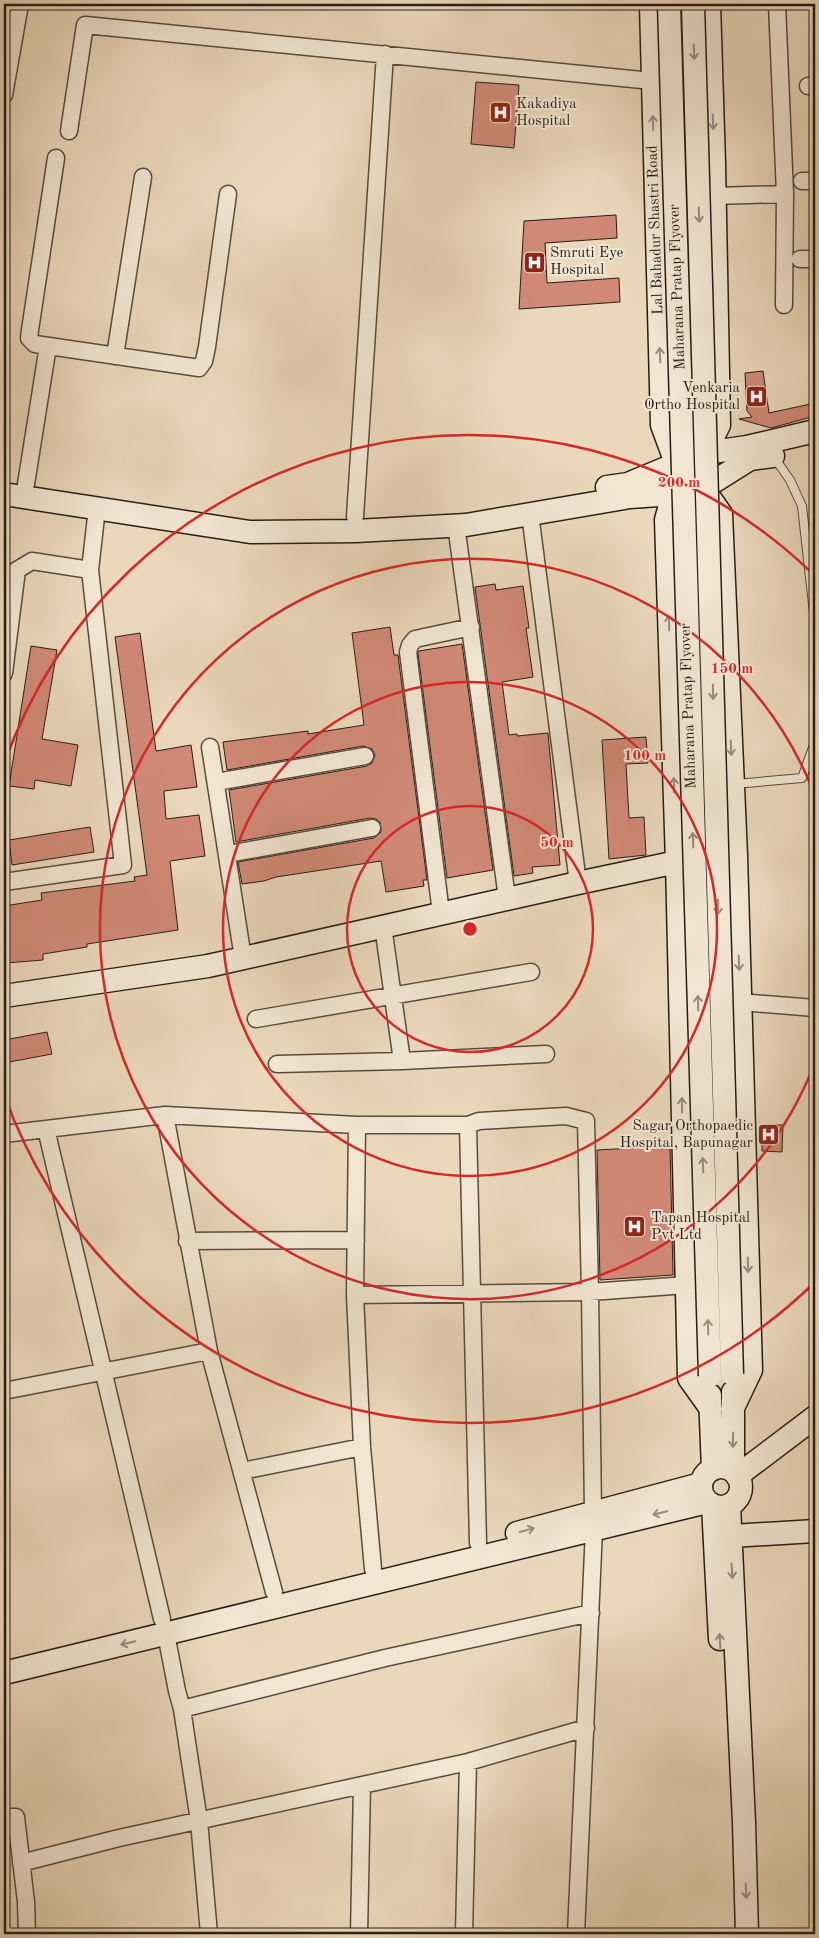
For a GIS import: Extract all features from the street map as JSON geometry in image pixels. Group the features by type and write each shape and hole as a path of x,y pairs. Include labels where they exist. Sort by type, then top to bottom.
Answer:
{"main road":[{"name":"Lal Bahadur Shastri Road","path":"651,4 662,425 668,462"},
{"name":"Maharana Pratap Flyover","path":"669,4 711,1409 719,1487"},
{"name":"Maharana Pratap Flyover","path":"693,4 733,1408 719,1487"},
{"path":"705,453 719,425 709,4"},
{"path":"4,480 251,519 465,512 628,484 668,462 685,449 698,450 705,453 747,447 815,431"},
{"path":"668,462 665,483 673,494 681,499 690,500 699,499 711,487 750,459 773,456 815,446"},
{"path":"705,453 714,466 711,487 721,514 740,1002 751,1370 733,1408"},
{"path":"4,494 250,532 356,530 456,525 630,497 673,494"},
{"path":"673,494 666,520 677,862 689,1378 711,1409"},
{"path":"4,996 208,966 578,882 677,862"},
{"path":"4,1657 164,1627 593,1521 719,1487 815,1417"},
{"path":"719,1487 744,1822 747,1934"},
{"path":"4,1673 164,1627 274,1592 478,1543 593,1521"},
{"path":"723,1537 815,1532"},
{"path":"723,1537 732,1934"}],"street":[{"path":"4,95 20,4"},
{"path":"778,4 785,194 784,305"},
{"path":"69,131 85,25 652,81"},
{"path":"355,517 385,54"},
{"path":"56,158 29,338 35,344 200,368 204,362 228,194"},
{"path":"115,356 143,177"},
{"path":"714,196 785,194"},
{"path":"26,484 48,346"},
{"path":"4,882 123,865 90,570 96,508"},
{"path":"530,514 578,882"},
{"path":"456,525 506,898"},
{"path":"4,672 17,570 32,561 90,570"},
{"path":"441,913 408,652 410,645 415,639 471,627"},
{"path":"210,747 228,854 242,958"},
{"path":"216,782 365,756"},
{"path":"228,854 372,828"},
{"path":"383,926 402,1061"},
{"path":"256,1019 531,972"},
{"path":"740,1002 815,1008"},
{"path":"277,1064 402,1061 546,1054"},
{"path":"165,1115 209,1351 274,1592"},
{"path":"4,1134 165,1115 357,1125 468,1125 479,1121 566,1116 586,1121 593,1521 591,1614 576,1934"},
{"path":"357,1125 355,1295 362,1447 373,1569"},
{"path":"468,1125 478,1543"},
{"path":"46,1129 182,1709 199,1821 209,1934"},
{"path":"187,1241 356,1240"},
{"path":"355,1295 590,1292 686,1285"},
{"path":"4,1391 209,1351"},
{"path":"242,1471 362,1447"},
{"path":"182,1709 385,1658 591,1614"},
{"path":"21,1863 119,1838 468,1762 586,1728"},
{"path":"464,1934 468,1762"},
{"path":"359,1934 362,1785"},
{"path":"4,1817 16,1817 26,1902 27,1934"}],"lane":[{"path":"773,456 790,480 802,506 815,622"},
{"path":"732,784 802,778 815,742"}],"building":[{"path":"476,82 519,85 514,148 471,144"},
{"path":"616,215 617,238 545,243 547,283 619,278 620,302 519,309 524,221"},
{"path":"763,371 769,413 815,403 815,416 771,428 739,419 752,417 747,411 745,373"},
{"path":"495,584 496,590 523,586 529,628 526,628 533,677 502,682 509,735 548,733 560,865 532,867 533,873 514,876 475,587"},
{"path":"390,627 394,655 398,655 427,880 423,880 424,886 386,892 381,861 242,884 238,862 374,838 381,832 380,822 370,818 236,842 229,790 367,766 372,763 375,755 372,749 363,746 227,770 223,742 308,731 308,734 364,725 352,633"},
{"path":"140,633 156,751 191,745 197,787 164,791 166,819 199,815 205,856 170,861 178,930 87,944 87,947 43,954 43,960 6,963 4,906 42,900 41,893 135,881 134,877 147,875 115,637"},
{"path":"462,644 493,870 447,878 418,653 419,651"},
{"path":"31,646 57,650 42,739 78,745 71,786 35,780 34,789 9,786"},
{"path":"646,737 648,763 626,764 629,818 644,817 646,855 609,859 602,740"},
{"path":"90,827 94,852 12,865 9,840"},
{"path":"47,1032 52,1054 4,1063 4,1040"},
{"path":"762,1125 783,1125 782,1152 762,1151"},
{"path":"670,1146 673,1275 600,1280 597,1150"}],"place":[{"name":"Kakadiya Hospital","path":"500,113"},
{"name":"Smruti Eye Hospital","path":"534,262"},
{"name":"Venkaria Ortho Hospital","path":"756,397"},
{"name":"Sagar Orthopaedic Hospital, Bapunagar","path":"769,1135"},
{"name":"Tapan Hospital Pvt Ltd","path":"635,1227"}]}
